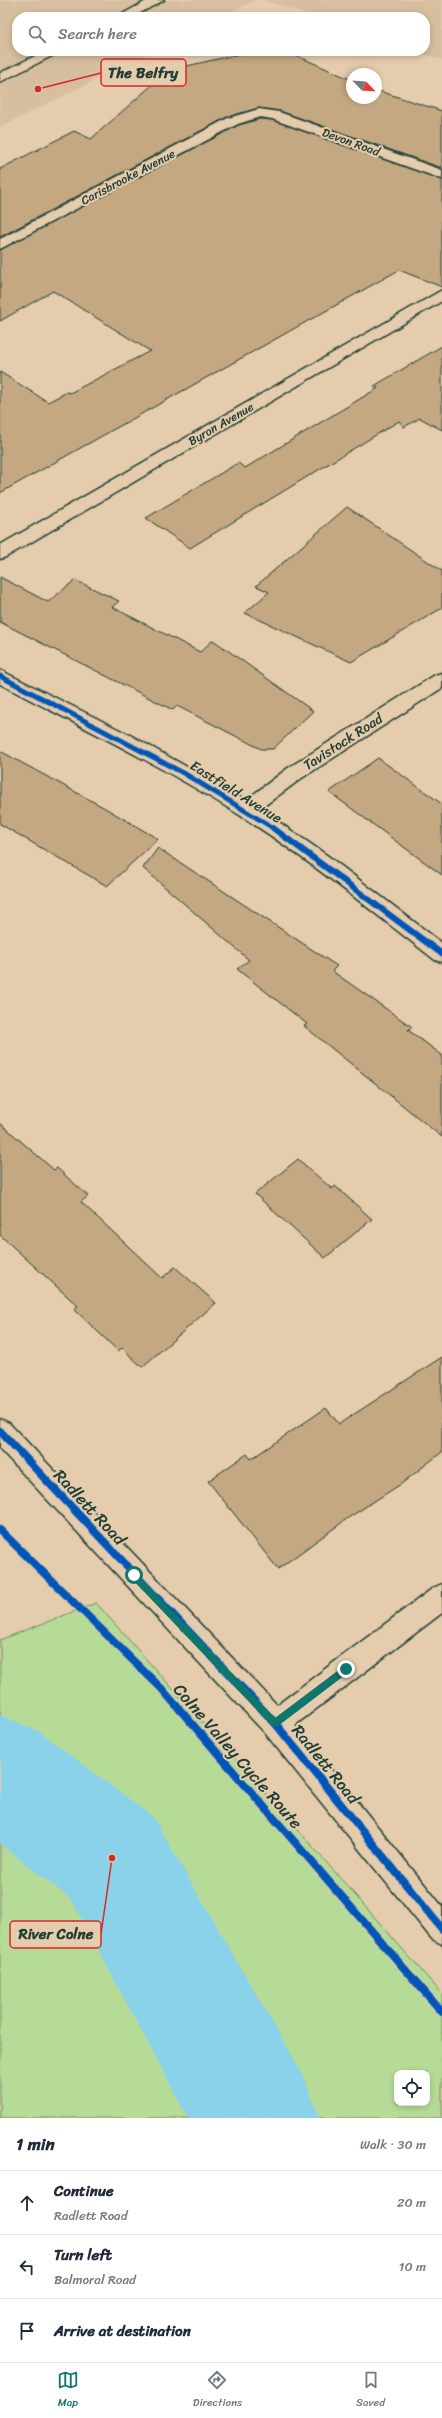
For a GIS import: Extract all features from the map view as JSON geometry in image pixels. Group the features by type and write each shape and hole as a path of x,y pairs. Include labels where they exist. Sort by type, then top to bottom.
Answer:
{"street":[{"path":"133,12 158,0"},
{"path":"0,78 45,56"},
{"name":"Devon Road","path":"259,113 287,119 442,175"},
{"name":"Carisbrooke Avenue","path":"0,245 233,121 259,113"},
{"name":"Byron Avenue","path":"0,553 442,295"},
{"name":"Eastfield Avenue","path":"0,676 201,782 246,810 317,859 442,954"},
{"name":"Tavistock Road","path":"246,810 295,773 442,679"},
{"name":"Radlett Road","path":"0,1431 275,1723 442,1929"},
{"path":"275,1723 442,1597"}],"shaded area":[{"path":"0,0 255,0 231,12 12,12 12,56 143,56 0,127"},
{"path":"263,0 442,0 442,60 430,56 430,12 299,12"}],"green space":[{"path":"96,1603 442,1994 442,2118 269,2118 209,2011 126,1850 0,1756 0,1640"},
{"path":"0,1810 27,1823 226,2118 0,2118"}],"building":[{"path":"231,56 297,56 346,77 346,104 382,104 382,92 442,111 442,168 280,111 259,108 227,117 0,237 0,169 74,131 91,139 169,70"},
{"path":"260,119 272,120 442,180 442,287 399,270 0,493 0,372 48,402 67,392 70,393 150,351 53,291 0,321 0,250 239,125"},
{"path":"442,346 442,430 420,418 404,427 399,421 190,548 146,518 238,463 245,468 378,388 374,386"},
{"path":"347,507 442,571 442,608 351,662 245,613 269,592 256,586"},
{"path":"0,577 48,602 75,580 119,601 112,607 200,652 213,640 313,711 273,749 261,749 177,706 173,710 0,622"},
{"path":"0,751 105,808 158,839 107,886 0,824"},
{"path":"378,758 442,804 442,875 329,792"},
{"path":"158,848 337,966 332,971 412,1027 408,1030 442,1055 442,1137 304,1026 307,1024 237,969 249,960 143,868"},
{"path":"0,1123 54,1170 57,1168 88,1196 81,1202 162,1278 175,1267 216,1303 142,1367 122,1348 118,1351 74,1309 78,1306 0,1235"},
{"path":"298,1159 332,1189 335,1186 372,1219 325,1258 255,1194"},
{"path":"442,1357 442,1452 401,1484 348,1518 278,1569 208,1481 247,1454 251,1459 326,1408 339,1424"}],"waterway":[{"path":"0,1772 112,1858 257,2118"}],"cycle path":[{"path":"0,676 154,757 245,809 321,861 442,954"},
{"path":"0,1431 275,1723 442,1929"},
{"name":"Colne Valley Cycle Route","path":"0,1530 161,1688 442,2012"}],"place":[{"name":"The Belfry","path":"38,89"},
{"name":"River Colne","path":"112,1858"}],"route":[{"path":"134,1575 275,1723 346,1669"}]}
